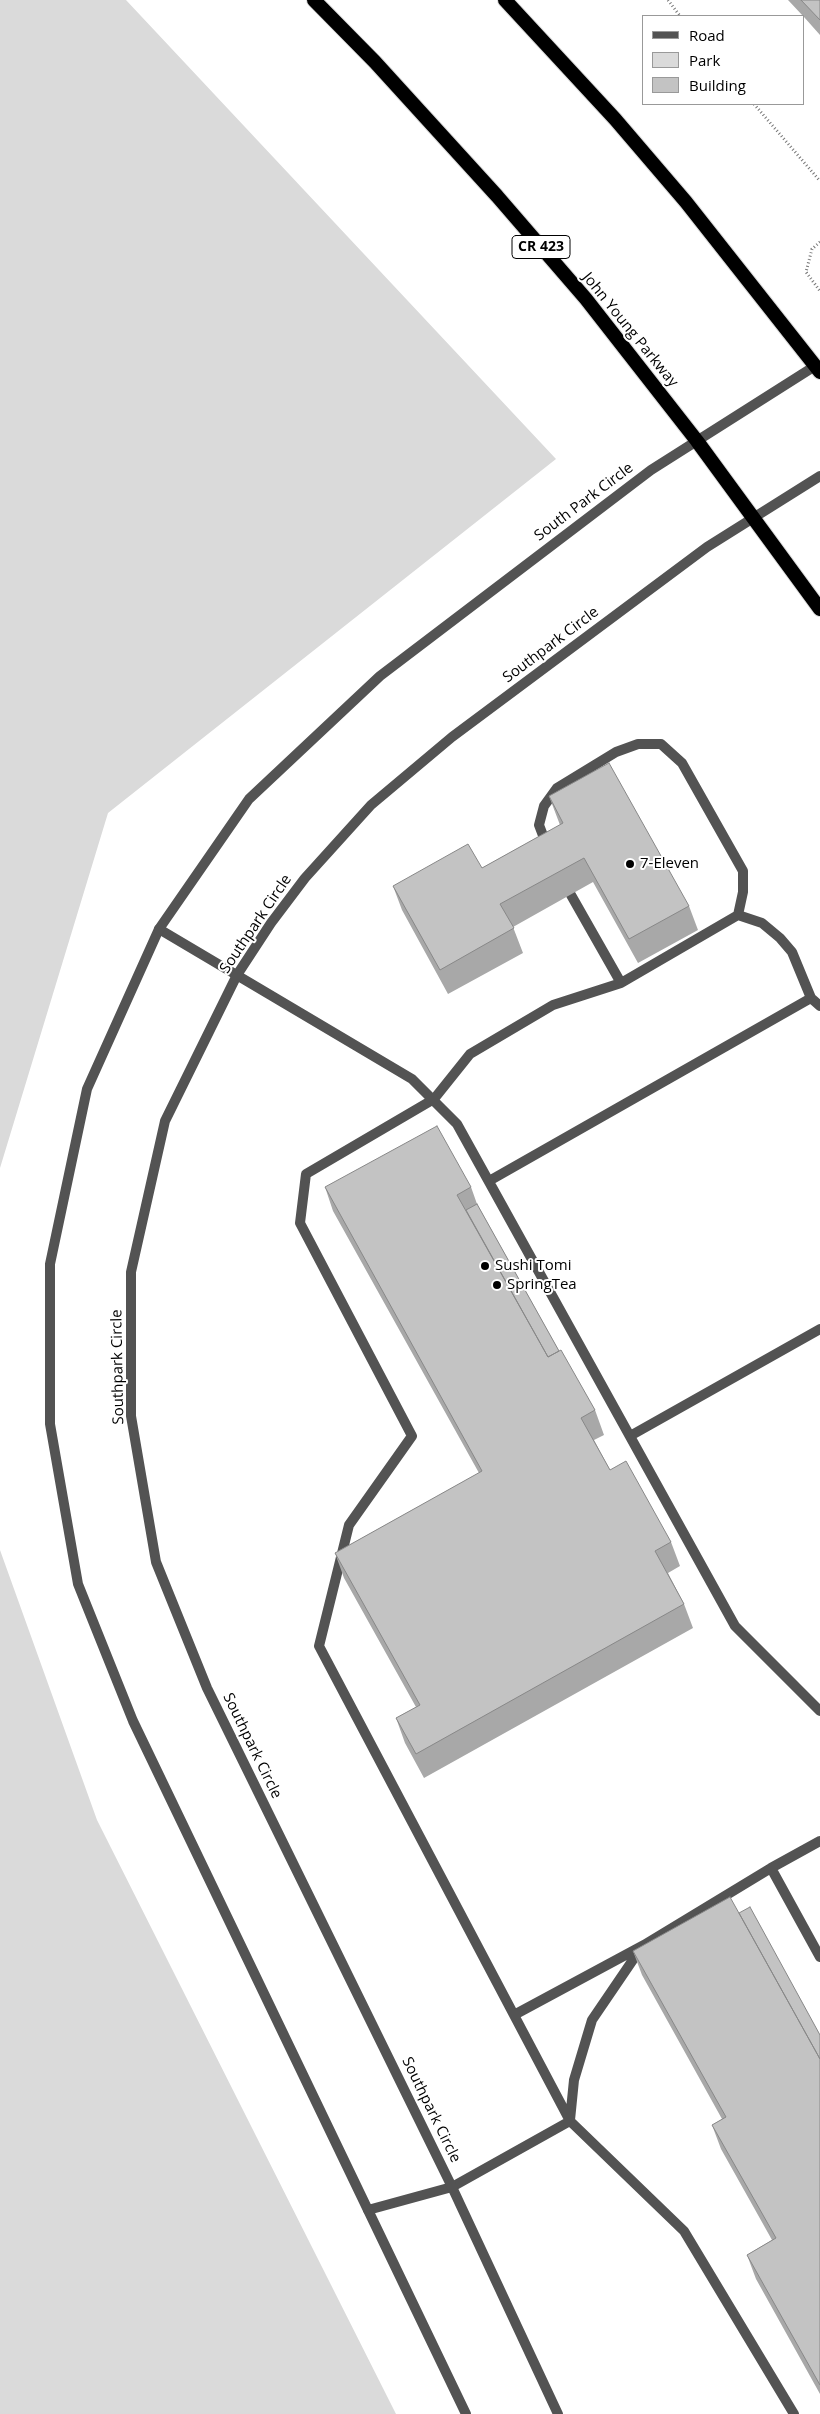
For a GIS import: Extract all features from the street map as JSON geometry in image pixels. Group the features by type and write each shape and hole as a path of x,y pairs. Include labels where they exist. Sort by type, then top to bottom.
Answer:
{"highway":[{"name":"John Young Parkway","path":"314,0 375,62 497,196 586,299 755,517 820,609"},
{"path":"505,0 648,157 818,369"}],"street":[{"name":"South Park Circle","path":"159,929 249,799 380,676 651,470 818,369"},
{"path":"755,517 820,476"},
{"name":"Southpark Circle","path":"558,2414 452,2188 207,1688 156,1562 131,1416 131,1272 165,1121 237,975 271,923 305,878 370,805 406,773 707,547 755,517"},
{"path":"552,858 539,824 544,806 557,788 616,752 638,744 661,744 682,763 743,871 743,892 738,915 621,983 553,1005 470,1054 434,1099 306,1174 300,1223 412,1436 349,1525 319,1646 570,2122 684,2231 794,2414"},
{"path":"571,894 621,983"},
{"path":"738,915 762,923 780,938 792,952 811,998 820,1006"},
{"path":"466,2414 133,1721 78,1584 50,1424 50,1264 88,1089 159,929 412,1079 457,1124 735,1626 820,1711"},
{"path":"489,1181 811,998"},
{"path":"630,1436 820,1329"},
{"path":"514,2015 644,1945 771,1868 820,1841"},
{"path":"771,1868 820,1957"},
{"path":"570,2122 574,2080 592,2020 644,1945"},
{"path":"368,2210 452,2188 570,2122"}],"path":[{"path":"668,0 679,15"},
{"path":"755,105 820,181"},
{"path":"820,242 812,249 806,272 820,291"}],"green space":[{"path":"0,0 126,0 556,459 108,813 0,1168"},
{"path":"0,1550 97,1820 396,2414 0,2414"}],"building":[{"path":"801,0 820,0 820,20"},
{"path":"609,763 689,906 629,939 584,858 500,904 514,928 440,970 393,886 468,844 482,868 563,823 549,796"},
{"path":"437,1126 471,1187 457,1195 548,1357 561,1350 595,1410 581,1418 610,1470 626,1461 671,1542 655,1551 684,1604 416,1754 396,1718 420,1705 335,1553 482,1471 325,1187"},
{"path":"477,1204 559,1351 548,1357 466,1210"},
{"path":"730,1897 820,2059 820,2385 747,2255 776,2238 712,2125 726,2117 633,1951"},
{"path":"750,1907 820,2035 820,2059 739,1913"}],"place":[{"name":"7-Eleven","path":"630,864"},
{"name":"Sushi Tomi","path":"485,1266"},
{"name":"SpringTea","path":"497,1285"}]}
